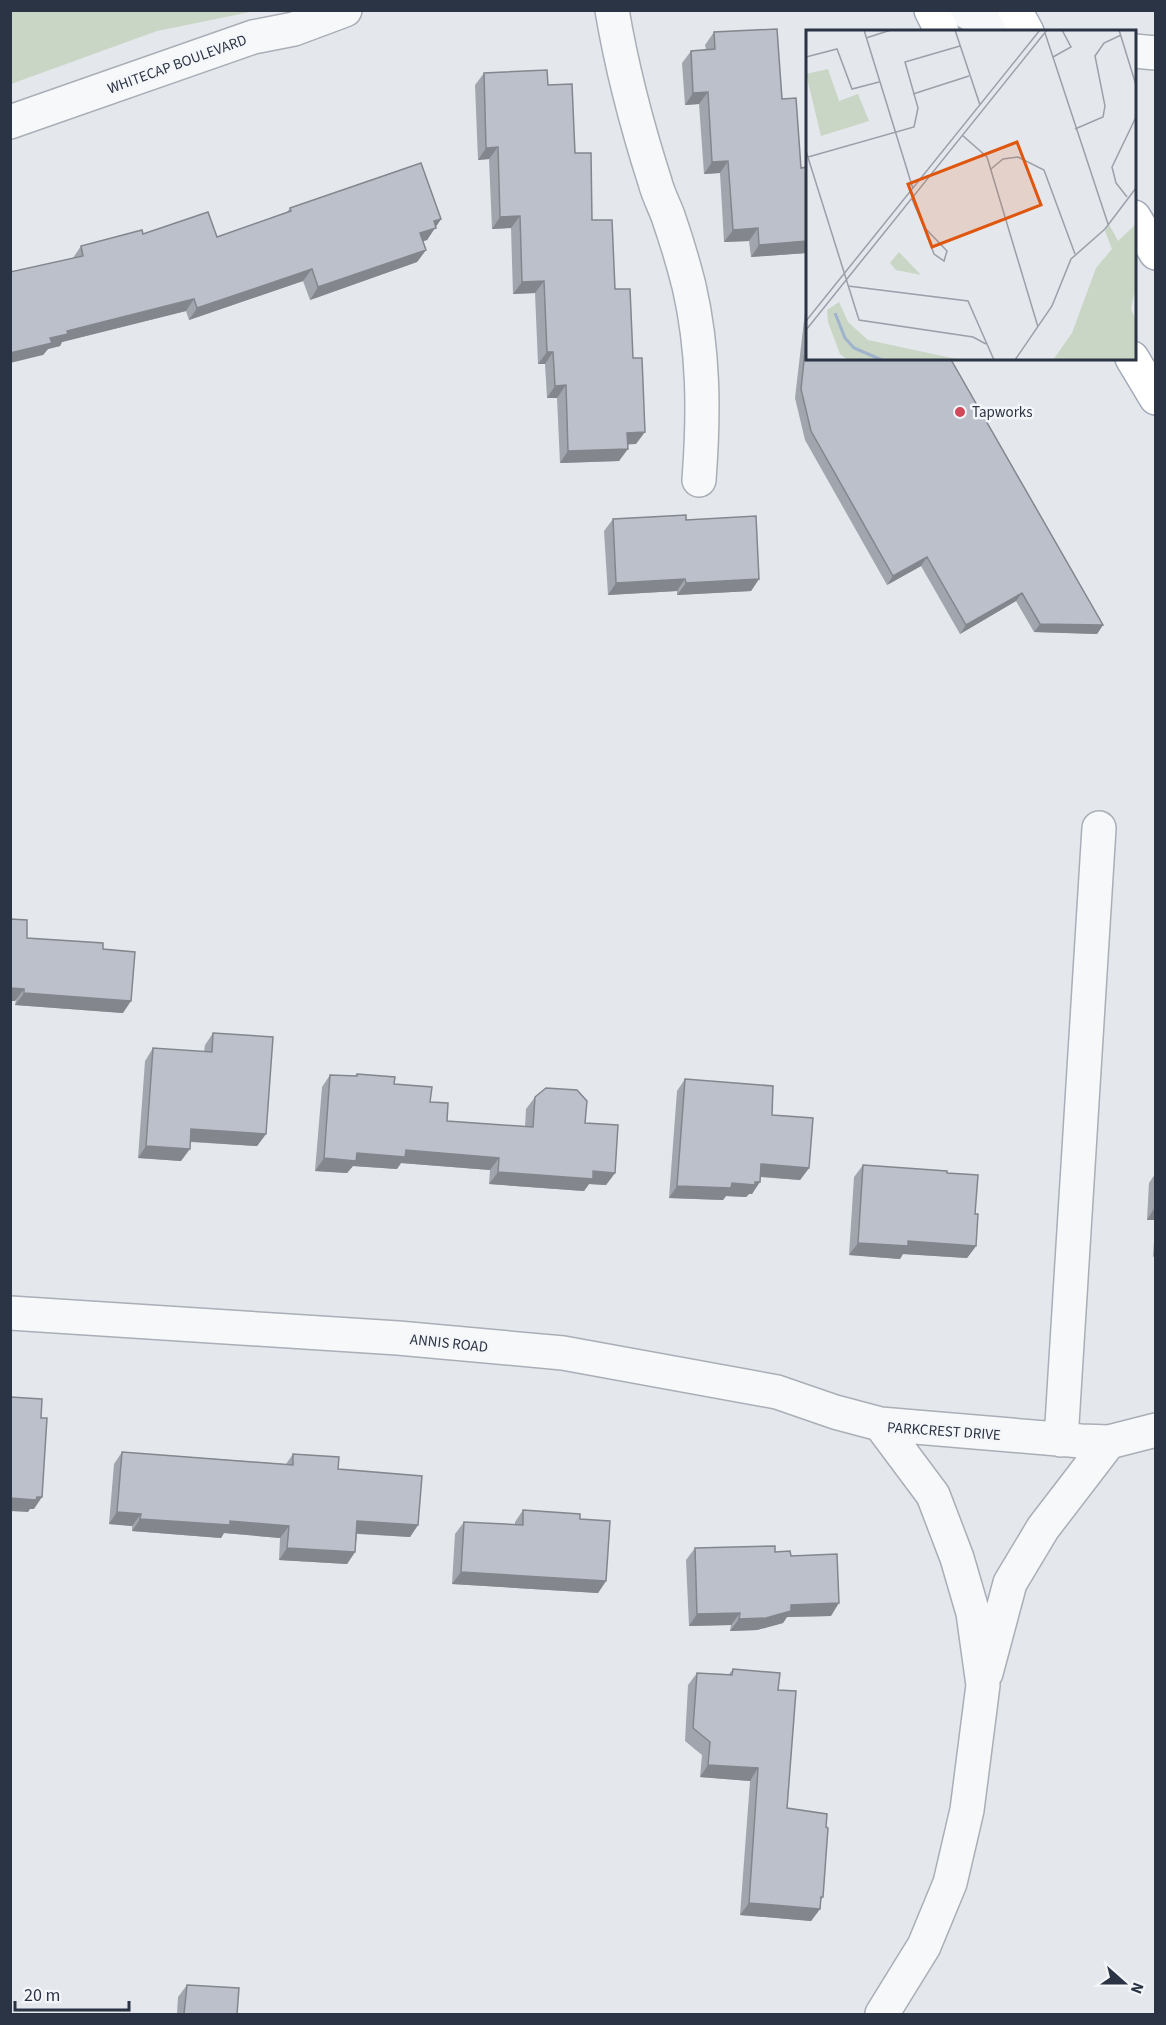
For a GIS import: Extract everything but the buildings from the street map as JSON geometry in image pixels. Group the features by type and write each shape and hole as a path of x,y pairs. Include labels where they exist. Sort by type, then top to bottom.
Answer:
{"main road":[{"path":"931,10 941,30"},
{"path":"1015,10 1026,30"},
{"path":"1136,220 1155,253"},
{"path":"1133,360 1155,398"}],"street":[{"name":"WHITECAP BOULEVARD","path":"10,122 253,37 294,29 345,10"},
{"path":"612,10 631,101 656,186 677,243 694,315 703,390 699,480"},
{"path":"963,10 1002,30"},
{"path":"1136,51 1155,53"},
{"path":"1061,1440 1100,828"},
{"name":"ANNIS ROAD","path":"10,1313 398,1338 563,1353 777,1392 835,1412 880,1424"},
{"name":"PARKCREST DRIVE","path":"880,1424 1109,1442 1155,1430"},
{"name":"PARKCREST DRIVE","path":"880,1424 933,1495 937,1505 957,1558 973,1613 983,1685"},
{"name":"PARKCREST DRIVE","path":"882,2014 924,1946 950,1883 967,1810 983,1685 1010,1583 1043,1528 1109,1442"}],"green space":[{"path":"11,10 255,11 157,31 11,84"}],"place":[{"name":"Tapworks","path":"960,412"}]}
